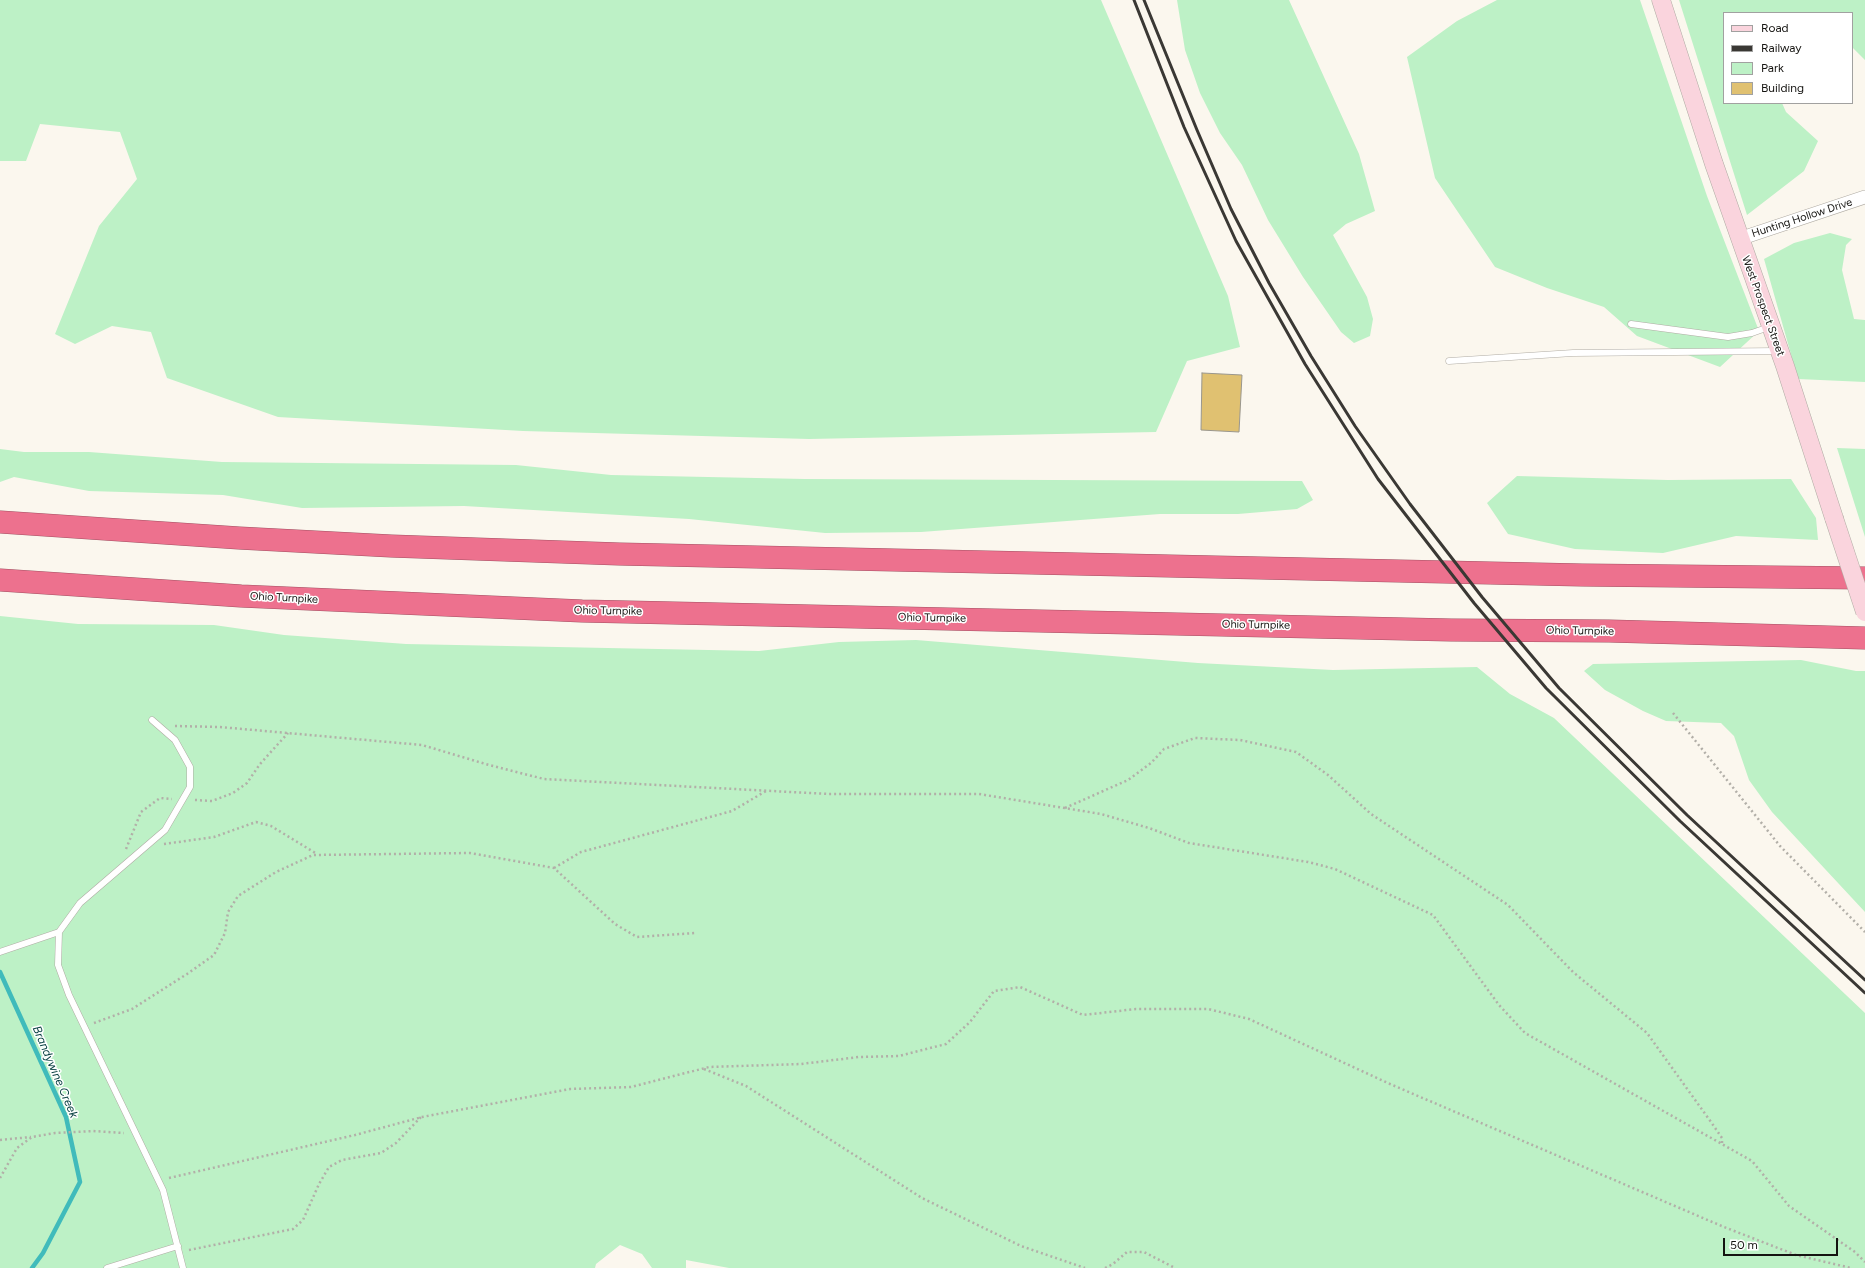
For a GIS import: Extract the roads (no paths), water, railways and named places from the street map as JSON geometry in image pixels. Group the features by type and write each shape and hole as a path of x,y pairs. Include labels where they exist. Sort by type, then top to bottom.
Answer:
{"highway":[{"path":"0,522 263,540 619,554 1582,575 1865,578"},
{"name":"Ohio Turnpike","path":"0,580 241,596 582,611 1451,630 1609,631 1865,638"}],"street":[{"name":"West Prospect Street","path":"1661,0 1739,239 1780,351 1865,612"},
{"name":"Hunting Hollow Drive","path":"1739,239 1865,197"}],"lane":[{"path":"1631,324 1728,337 1752,333 1771,327"},
{"path":"1449,362 1573,352 1780,351"},
{"path":"152,720 175,740 190,767 190,786 165,830 80,902 59,932 58,965 69,995 163,1190 183,1268"},
{"path":"1,951 59,932"},
{"path":"107,1268 178,1249"}],"waterway":[{"name":"Brandywine Creek","path":"0,972 66,1117 80,1182 43,1253 32,1268"}],"railway":[{"path":"1134,0 1184,127 1236,241 1305,364 1378,479 1474,603 1546,688 1680,821 1865,993"},
{"path":"1144,0 1231,209 1269,283 1311,356 1355,426 1410,504 1482,597 1559,688 1687,815 1865,980"}]}
